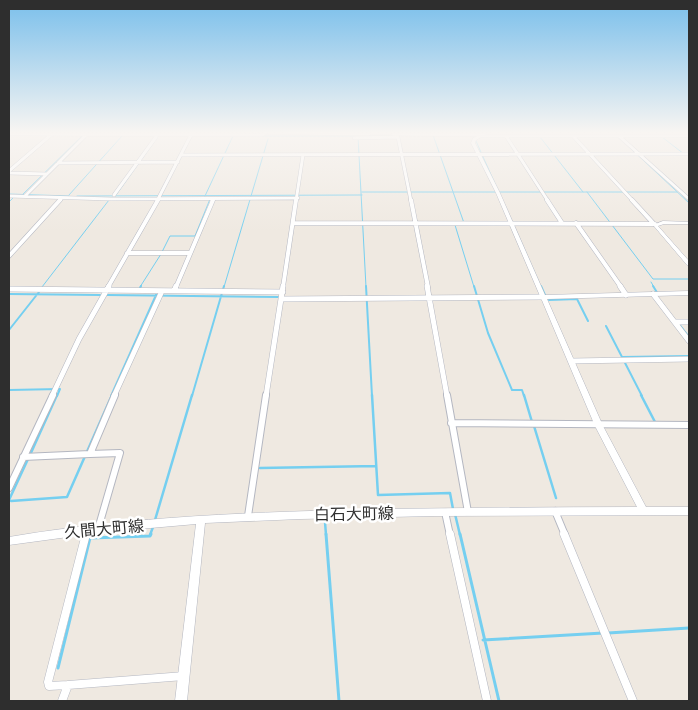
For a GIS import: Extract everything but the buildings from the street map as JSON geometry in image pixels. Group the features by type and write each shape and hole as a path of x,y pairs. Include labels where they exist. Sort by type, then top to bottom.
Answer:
{"street":[{"path":"26,195 54,166"},
{"path":"111,198 136,166"},
{"path":"9,488 27,457 55,389 106,290 176,166"},
{"path":"248,516 302,166"},
{"path":"404,166 416,223 468,512"},
{"path":"486,166 513,223 542,297 572,361 599,426 643,510"},
{"path":"526,166 562,223"},
{"path":"601,166 655,224 689,264"},
{"path":"652,166 689,199"},
{"path":"9,172 45,174"},
{"path":"12,197 26,195 62,198 211,199 298,197"},
{"path":"9,256 62,198"},
{"path":"174,291 211,199"},
{"path":"294,223 689,223"},
{"path":"576,223 626,295"},
{"path":"127,253 190,253"},
{"path":"9,289 139,291 160,294 174,291 223,292 364,299 480,299 689,294"},
{"path":"87,454 160,294"},
{"path":"656,294 689,340"},
{"path":"677,322 689,322"},
{"path":"572,361 689,359"},
{"path":"451,423 599,426 689,425"},
{"path":"27,457 120,454 98,529"},
{"path":"555,511 633,701"},
{"name":"白石大町線","path":"200,521 248,516 451,512 689,511"},
{"path":"451,512 487,701"},
{"path":"181,701 200,521"},
{"name":"久間大町線","path":"9,541 98,529 200,521"},
{"path":"87,531 48,682 53,686 184,676"},
{"path":"62,701 68,685"}],"waterway":[{"path":"23,194 51,166"},
{"path":"69,195 95,166"},
{"path":"116,195 137,166"},
{"path":"205,196 219,166"},
{"path":"251,195 260,166"},
{"path":"360,166 361,195"},
{"path":"444,166 453,192"},
{"path":"487,166 499,192"},
{"path":"563,166 583,192"},
{"path":"650,166 689,203"},
{"path":"362,192 453,192"},
{"path":"453,192 499,192"},
{"path":"453,192 464,223"},
{"path":"499,192 583,192"},
{"path":"499,192 541,287"},
{"path":"587,192 677,192"},
{"path":"587,192 653,279 689,279"},
{"path":"9,194 69,196"},
{"path":"205,196 251,195"},
{"path":"224,287 251,195"},
{"path":"251,195 361,195"},
{"path":"361,195 366,287"},
{"path":"9,202 15,196"},
{"path":"77,196 205,196"},
{"path":"162,252 170,236 195,236 210,199"},
{"path":"42,287 109,200"},
{"path":"457,225 455,225 474,287"},
{"path":"140,287 161,254"},
{"path":"651,282 654,287"},
{"path":"221,296 224,286"},
{"path":"366,286 372,396"},
{"path":"474,286 488,333 512,390 522,390 524,396"},
{"path":"541,286 545,295"},
{"path":"653,286 658,294"},
{"path":"9,294 37,294"},
{"path":"9,330 37,294"},
{"path":"37,294 100,295"},
{"path":"107,295 156,296"},
{"path":"111,396 156,296"},
{"path":"156,296 221,296"},
{"path":"192,396 221,296"},
{"path":"221,296 280,297"},
{"path":"549,300 577,299 588,321"},
{"path":"679,324 689,337"},
{"path":"606,326 622,357"},
{"path":"622,357 689,356"},
{"path":"622,357 642,396"},
{"path":"9,390 60,389 57,396"},
{"path":"30,455 57,395"},
{"path":"11,501 67,497 112,395"},
{"path":"155,520 192,395"},
{"path":"372,395 378,495 450,493 453,509"},
{"path":"524,395 532,422"},
{"path":"641,395 655,422"},
{"path":"534,426 556,498"},
{"path":"9,500 28,459"},
{"path":"260,468 376,466"},
{"path":"455,514 460,535"},
{"path":"325,522 326,535"},
{"path":"150,535 153,527"},
{"path":"58,668 90,538 150,536 151,534"},
{"path":"326,534 339,701"},
{"path":"460,534 485,640"},
{"path":"608,633 689,628"},
{"path":"485,640 603,633"},
{"path":"485,640 499,701"}]}
